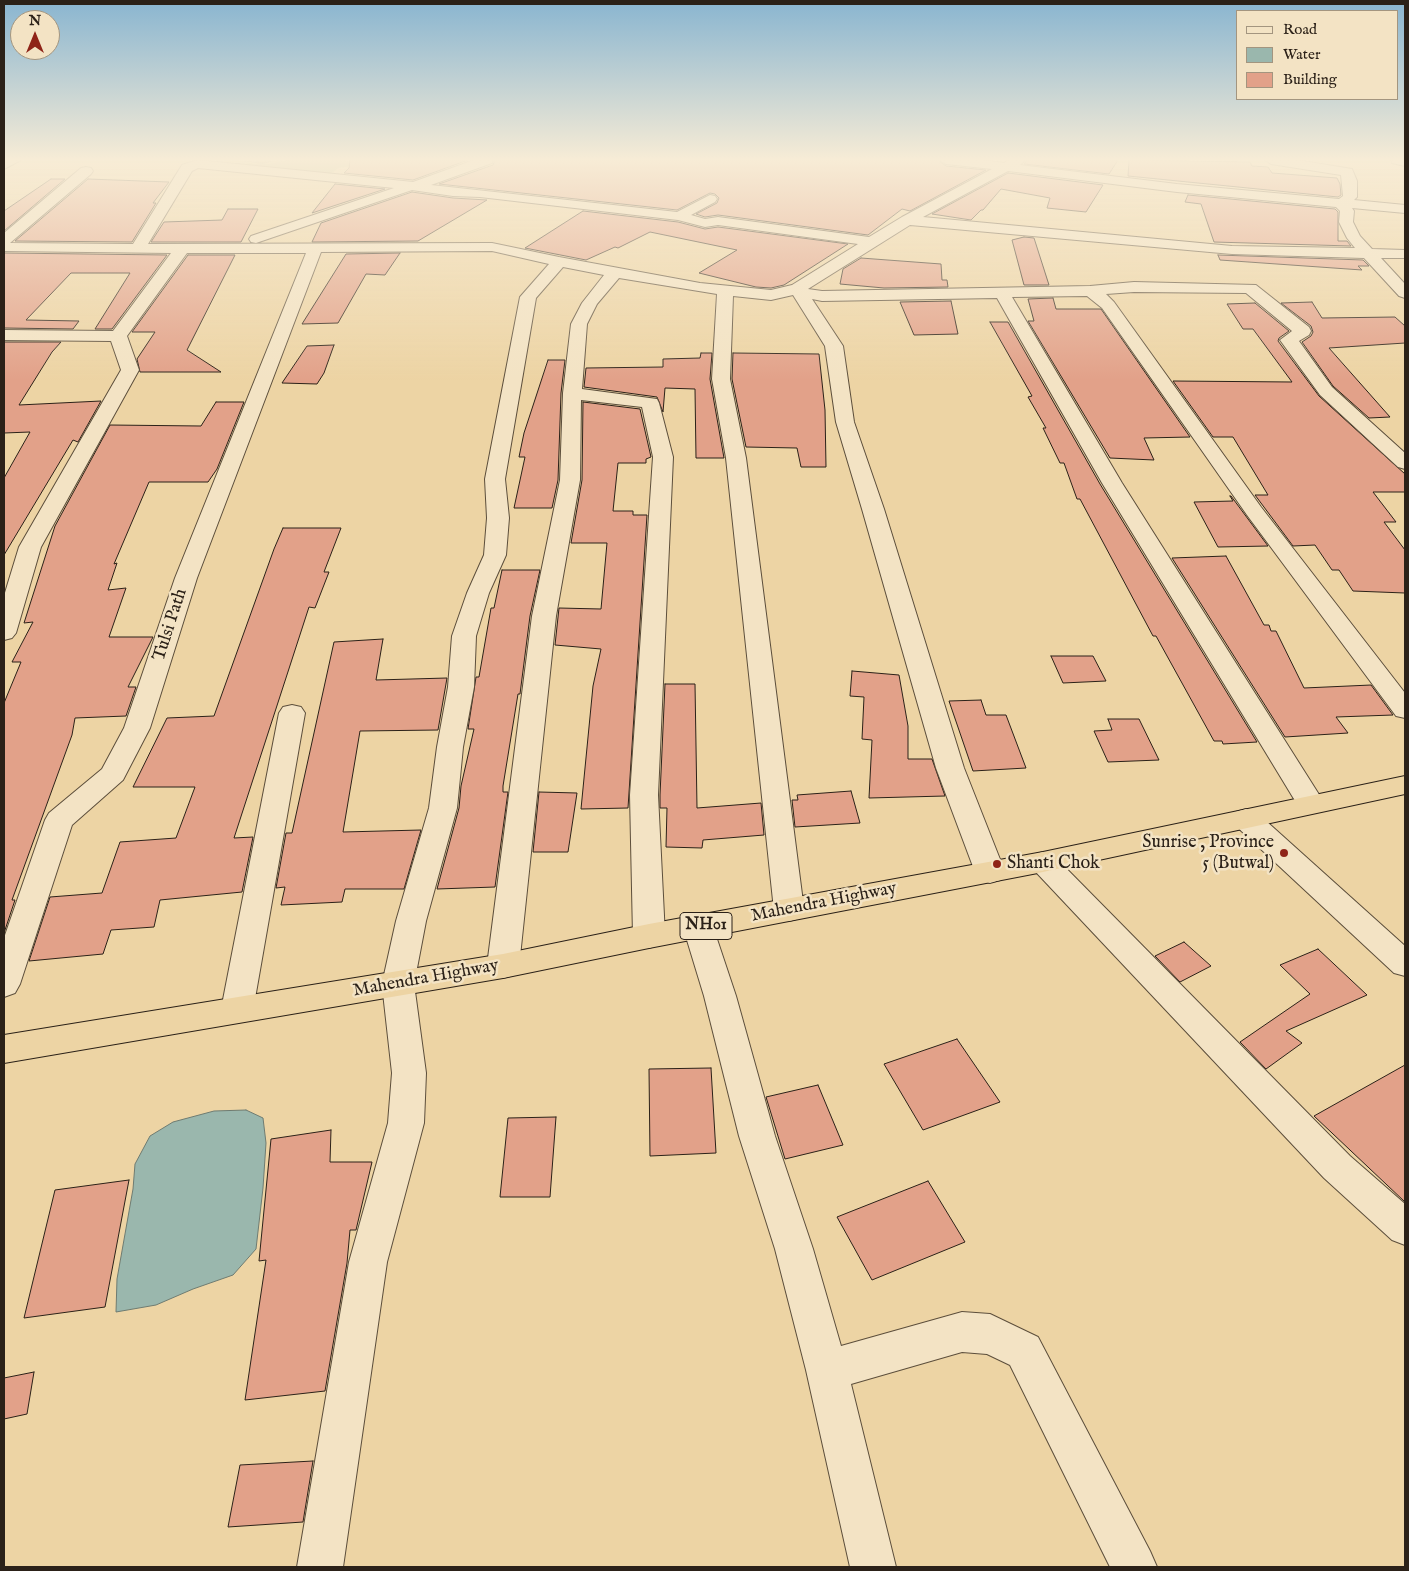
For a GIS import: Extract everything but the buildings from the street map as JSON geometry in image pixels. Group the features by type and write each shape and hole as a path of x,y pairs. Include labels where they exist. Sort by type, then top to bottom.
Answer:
{"highway":[{"name":"Mahendra Highway","path":"4,1049 504,966 650,936 1043,862 1311,804 1402,789"}],"street":[{"path":"138,249 147,233"},
{"path":"240,248 275,233"},
{"path":"808,233 872,242"},
{"path":"799,291 886,233"},
{"path":"1051,233 1232,250 1405,254"},
{"path":"1352,233 1405,293"},
{"path":"4,247 138,249 492,247 559,262 700,288 771,295 799,291 822,296 933,292 1002,293 1134,287 1250,288 1303,331 1289,340 1326,391 1405,464"},
{"name":"Tulsi Path","path":"4,984 59,820 114,774 137,728 186,578 316,247"},
{"path":"118,336 183,248"},
{"path":"320,1567 368,1262 406,1123 409,1073 398,984 411,921 443,808 450,747 461,687 464,636 478,593 495,555 498,518 496,479 528,297 559,262"},
{"path":"504,966 544,616 570,480 572,393 579,324 590,303 615,272"},
{"path":"725,290 721,379 736,458 789,910"},
{"path":"1090,290 1108,305 1254,511 1405,710"},
{"path":"799,291 834,346 845,422 874,509 950,768 990,872"},
{"path":"1002,293 1112,483 1311,804"},
{"path":"4,353 9,335 118,336"},
{"path":"4,632 30,547 130,370 118,336"},
{"path":"572,393 650,403 663,458 644,794 650,936"},
{"path":"237,1010 292,713"},
{"path":"1246,819 1405,964"},
{"path":"1043,862 1337,1167 1405,1228"},
{"path":"698,927 720,996 757,1136 794,1249 826,1370 873,1567"},
{"path":"826,1370 962,1332 990,1334 1024,1351 1134,1567"}],"water":[{"path":"246,1110 263,1118 266,1143 256,1249 233,1275 156,1305 116,1312 117,1279 133,1189 135,1164 150,1136 173,1122 214,1111"}],"place":[{"name":"Sunrise , Province 5 (Butwal)","path":"1284,853"},
{"name":"Shanti Chok","path":"997,864"}]}
